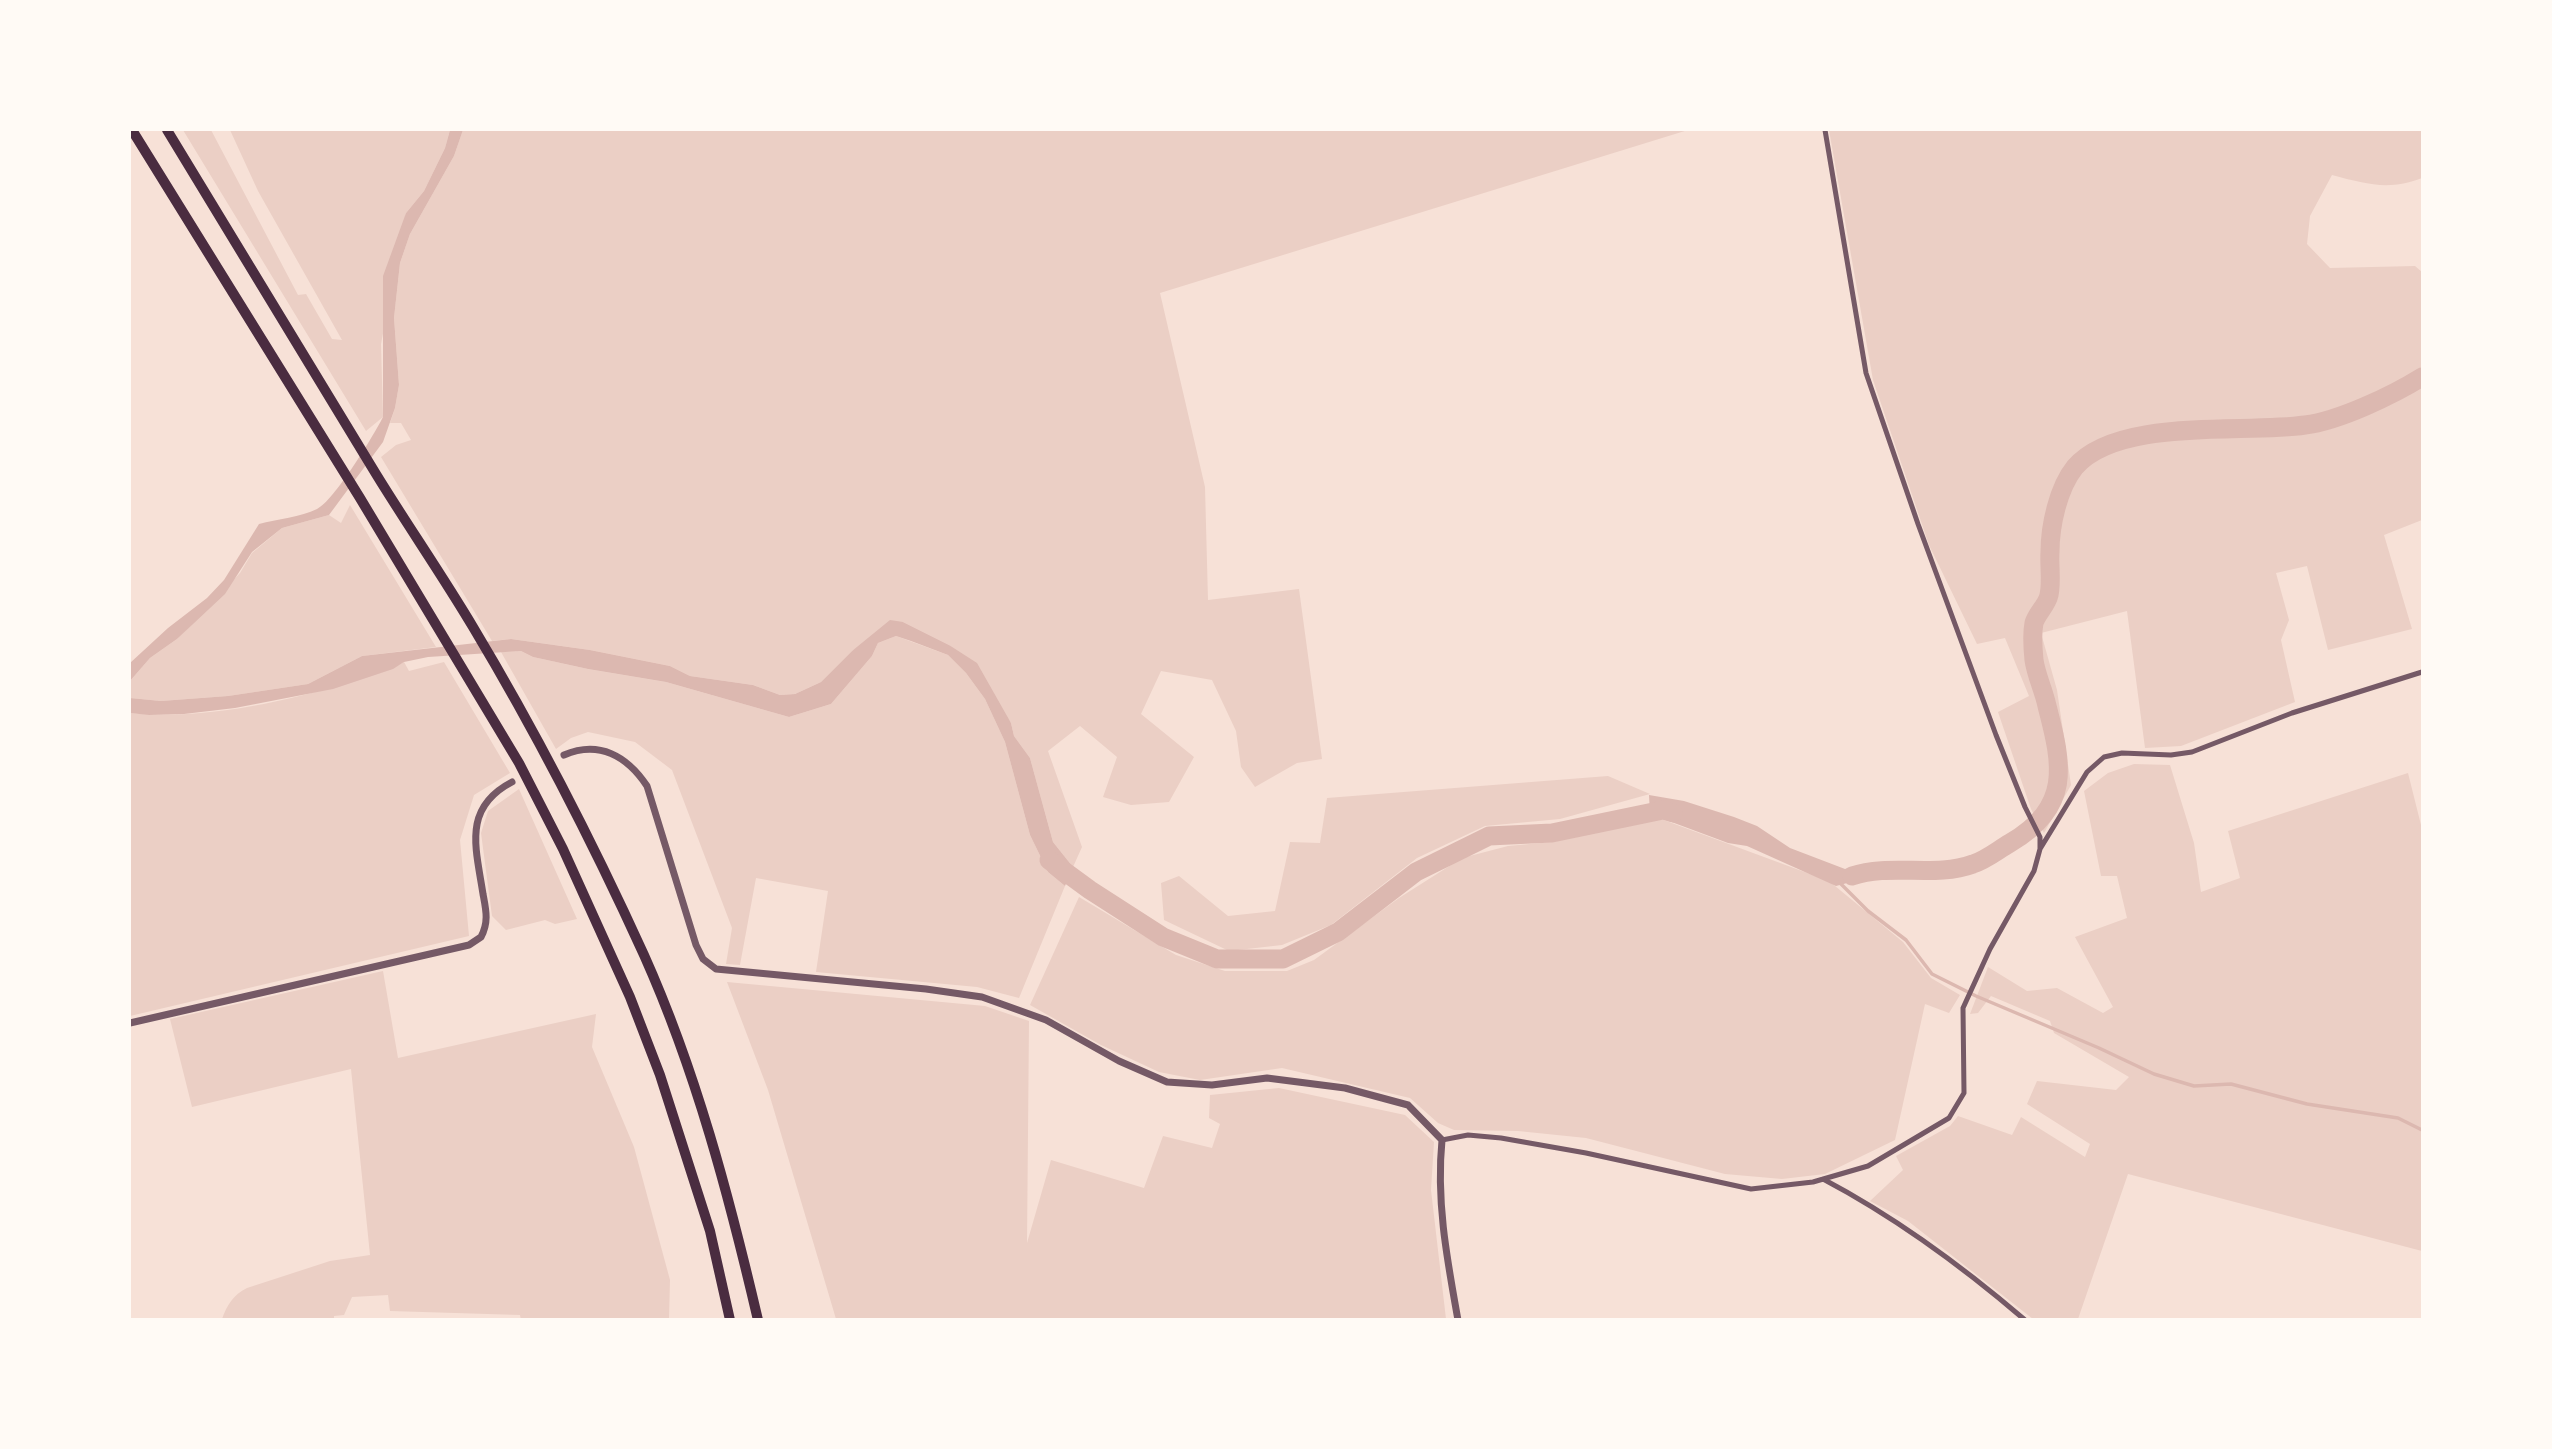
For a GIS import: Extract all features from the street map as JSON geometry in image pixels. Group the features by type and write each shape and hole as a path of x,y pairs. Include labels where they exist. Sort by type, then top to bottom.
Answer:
{"highway":[{"path":"132,130 360,498 458,663 531,787 585,894 660,1075 681,1136 710,1231 730,1320"},
{"path":"167,130 377,475 472,625 586,835 644,956 673,1026 727,1197 758,1320"}],"street":[{"path":"1442,1140 1468,1135 1501,1138 1586,1153 1751,1189 1823,1179 1868,1166 1949,1118 1964,1093 1963,1008 1976,976 2034,871 2040,837 2025,807 1918,524 1866,373 1825,130"},
{"path":"2040,849 2087,772 2104,757 2122,753 2171,755 2192,752 2292,713 2423,671"},
{"path":"564,755 578,749 606,751 636,769 647,786 696,945 703,959 716,969 982,997 1046,1020 1119,1061 1167,1082 1212,1085 1266,1078 1345,1088 1408,1105 1442,1140 1439,1174 1442,1229 1458,1320"},
{"path":"130,1023 469,944 481,937 487,916 475,834 480,812 489,797 512,782"},
{"path":"1823,1179 1928,1242 1985,1285 2025,1320"}],"shaded area":[{"path":"183,130 211,130 298,295 306,294 332,339 342,340 258,191 230,130 450,130 445,148 424,191 406,213 381,344 383,417 366,431"},
{"path":"450,130 463,130 454,156 410,234 400,263 394,318 399,385 395,408 383,442 329,515 282,528 252,552 225,594 177,639 150,658 130,681 130,663 168,628 207,598 224,580 259,524 317,509 343,481 371,438 383,417 383,276 406,213 424,191 445,148"},
{"path":"463,130 1688,130 1160,293 1205,487 1208,600 1299,589 1322,759 1297,763 1255,787 1241,767 1236,731 1212,680 1161,671 1141,714 1194,757 1169,802 1131,805 1103,797 1117,757 1080,726 1048,751 1082,847 1073,867 1053,842 1030,758 1014,736 1011,723 949,645 903,622 852,651 821,682 795,694 780,695 753,685 690,676 670,666 590,650 511,639 492,641 381,457 396,445 411,440 401,423 390,423 399,385 394,318 400,263 410,234 454,156"},
{"path":"1829,130 2422,130 2422,178 2388,185 2332,175 2310,216 2307,244 2330,268 2415,266 2422,272 2422,520 2384,535 2412,629 2328,650 2307,566 2276,573 2289,620 2281,640 2295,702 2181,746 2145,748 2127,611 2041,633 2057,690 2071,785 2044,833 2031,809 1998,712 2029,696 2005,638 1977,644 1929,545 1873,380"},
{"path":"350,505 436,647 362,656 308,684 228,696 161,701 130,698 130,681 150,658 177,639 240,573 252,553 282,528 329,515 341,523"},
{"path":"890,620 903,622 949,645 977,663 1011,723 1014,736 1030,758 1053,842 1073,867 1065,886 1048,872 1030,835 1005,742 985,699 966,673 948,655 896,636 878,643 872,656 831,704 789,717 666,682 588,669 533,657 521,651 428,657 404,662 393,669 333,689 235,708 184,714 130,713 130,698 161,701 228,696 308,684 362,656 511,639 590,650 670,666 690,676 753,685 780,695 795,694 821,682 852,651"},
{"path":"896,636 948,655 966,673 985,699 1005,742 1030,835 1048,872 1065,886 1019,998 977,987 816,972 828,891 756,878 740,965 726,964 732,928 672,770 635,742 588,732 571,738 556,749 501,652 521,651 533,657 588,669 666,682 789,717 831,704 872,656 878,643"},
{"path":"404,662 409,671 444,662 510,773 474,795 460,840 469,936 130,1016 130,713 157,715 215,712 275,702 382,672"},
{"path":"2134,764 2170,765 2194,843 2201,892 2240,878 2228,831 2408,773 2422,829 2422,1251 2128,1174 2078,1319 2033,1319 1908,1221 1870,1201 1903,1170 1896,1156 1950,1126 1958,1116 2012,1135 2021,1117 2085,1157 2090,1144 2027,1104 2037,1081 2116,1090 2129,1077 2054,1033 2050,1021 1991,996 1978,1013 1970,1014 1988,967 2027,991 2057,988 2103,1013 2113,1007 2075,937 2127,918 2117,876 2101,876 2084,791 2108,773"},
{"path":"1608,776 1650,794 1560,819 1485,826 1417,858 1331,925 1282,945 1229,951 1164,920 1161,883 1179,876 1228,916 1275,911 1290,842 1320,843 1327,798"},
{"path":"519,789 577,919 555,924 545,920 506,930 492,916 481,833 488,811"},
{"path":"1649,795 1684,801 1734,817 1757,826 1790,848 1845,869 1877,865 1877,875 1836,886 1747,846 1728,843 1650,814"},
{"path":"1661,819 1829,881 1903,942 1931,978 1960,995 1949,1013 1925,1004 1895,1140 1825,1174 1782,1179 1725,1174 1586,1138 1518,1131 1454,1130 1438,1123 1410,1098 1282,1068 1200,1080 1159,1072 1101,1045 1030,1005 1079,897 1176,955 1225,971 1287,971 1314,960 1399,898 1462,858 1508,846 1552,842"},
{"path":"383,971 398,1058 596,1014 592,1047 634,1147 670,1280 669,1319 521,1320 520,1315 390,1311 388,1295 352,1297 344,1315 334,1316 334,1319 222,1319 231,1301 247,1288 330,1261 370,1255 351,1069 192,1107 170,1019"},
{"path":"727,982 985,1006 1029,1021 1027,1243 1051,1160 1144,1188 1163,1136 1212,1148 1220,1124 1209,1118 1210,1095 1279,1088 1405,1115 1434,1142 1431,1190 1446,1319 836,1319 768,1090"}],"waterway":[{"path":"1852,876 1882,871 1944,870 1978,862 2030,829 2044,815 2053,800 2057,784 2057,748 2035,666 2033,632 2035,619 2049,595 2053,519 2064,485 2075,467 2095,451 2120,441 2150,434 2319,423 2365,406 2422,377"},
{"path":"1049,860 1163,937 1217,959 1283,959 1338,932 1416,872 1489,836 1552,833 1663,810 1673,813"},
{"path":"1839,882 1868,911 1906,940 1932,974 2154,1074 2194,1086 2231,1084 2307,1104 2398,1118 2422,1130"}]}
